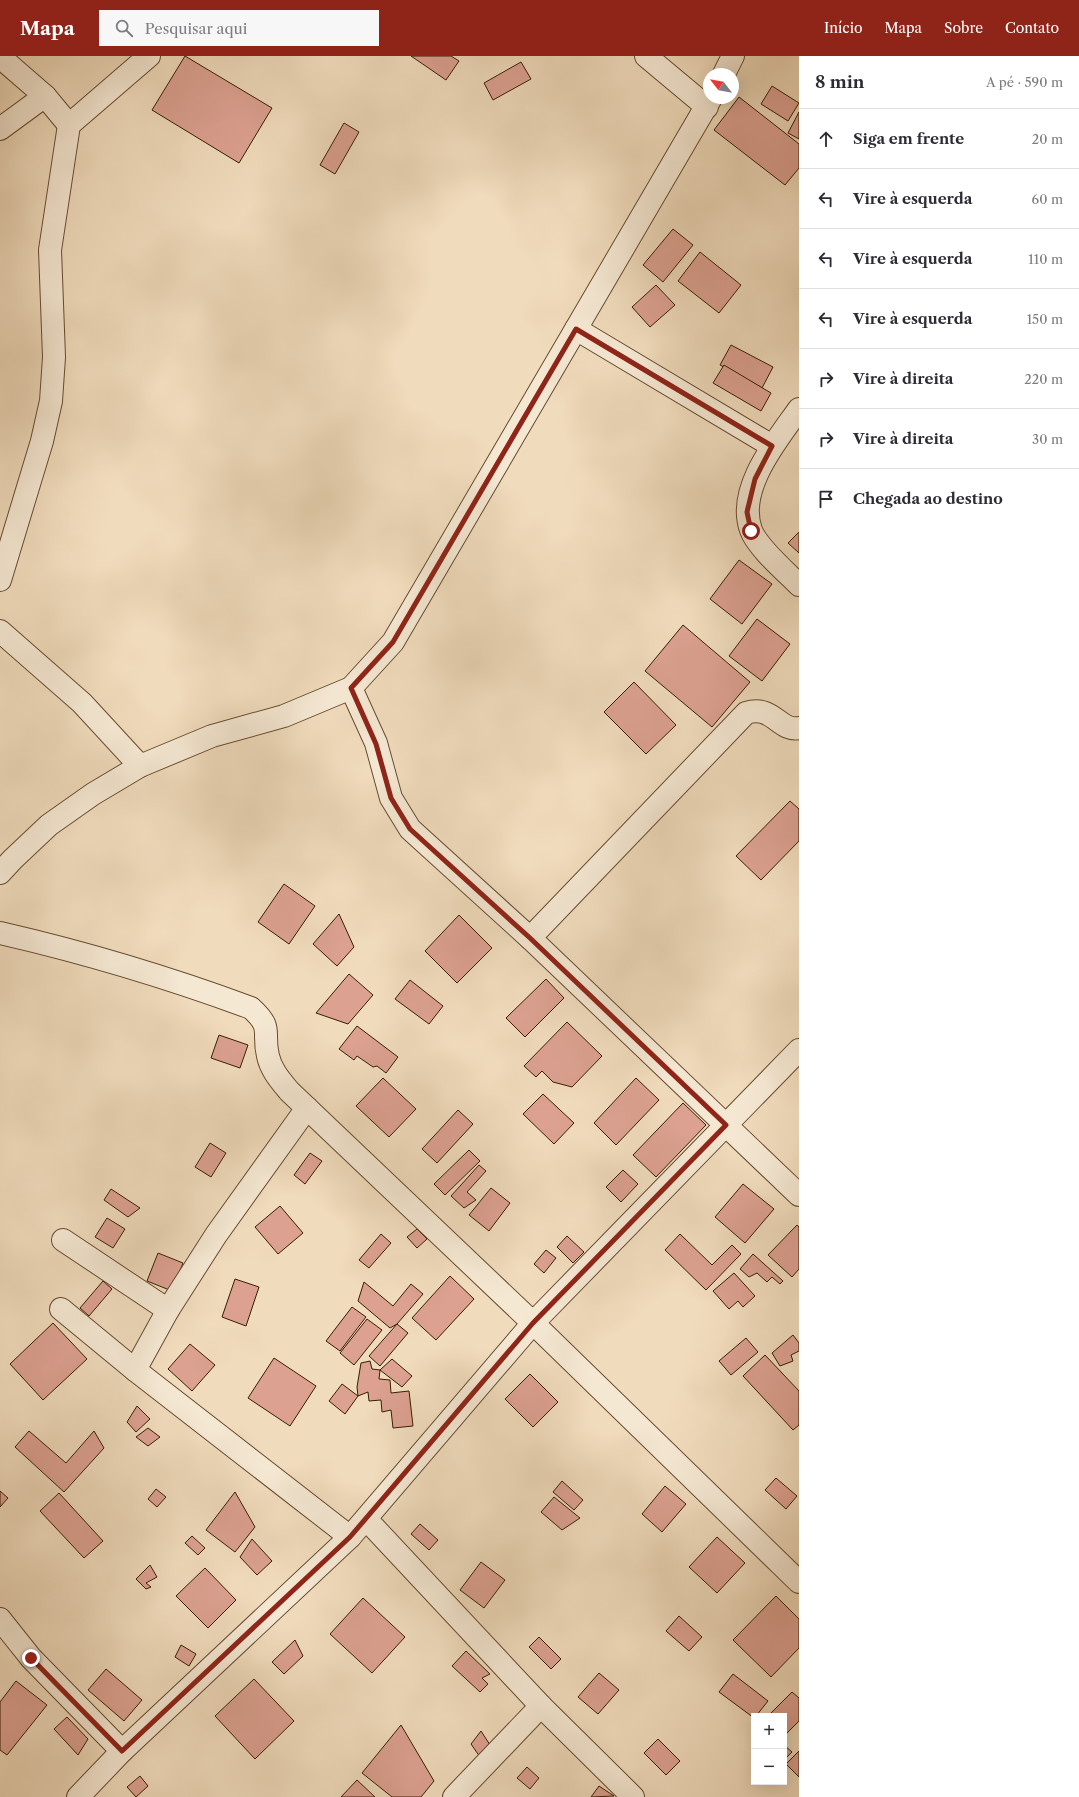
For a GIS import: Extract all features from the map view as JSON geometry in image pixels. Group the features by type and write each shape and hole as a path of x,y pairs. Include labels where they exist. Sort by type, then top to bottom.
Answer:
{"street":[{"path":"0,580 42,441 51,401 54,356 50,250 68,124 149,56"},
{"path":"646,56 703,98"},
{"path":"727,68 733,56"},
{"path":"0,57 45,96 68,124"},
{"path":"0,128 45,96"},
{"path":"0,873 12,858 49,825 93,794 140,766 212,736 284,716 351,688 393,642 708,104"},
{"path":"576,329 772,446"},
{"path":"799,409 772,446 755,479 747,512 751,531 769,556 799,585"},
{"path":"0,631 82,703 140,766"},
{"path":"351,688 376,744 391,798 410,829 530,938 799,1195"},
{"path":"530,938 746,713 756,709 766,712 789,728 799,728"},
{"path":"0,933 73,950 133,967 173,979 251,1008 261,1017 266,1027 268,1055 274,1072 289,1091 533,1323 799,1582"},
{"path":"78,1797 122,1751 350,1537 533,1323 799,1050"},
{"path":"135,1370 168,1310 216,1236 308,1108"},
{"path":"63,1240 168,1310"},
{"path":"61,1309 135,1370 350,1537"},
{"path":"366,1519 541,1706 633,1797"},
{"path":"0,1619 31,1658 122,1751"},
{"path":"454,1797 541,1706"}],"building":[{"path":"185,56 272,108 239,163 152,110"},
{"path":"411,56 451,56 459,61 446,80"},
{"path":"521,62 531,79 493,100 484,83"},
{"path":"772,86 799,103 788,121 761,104"},
{"path":"739,97 799,144 799,168 785,185 714,130 734,104 739,104"},
{"path":"799,112 799,139 788,133"},
{"path":"344,123 359,132 335,174 320,165"},
{"path":"673,229 693,245 663,282 643,265"},
{"path":"700,252 741,285 719,313 678,281"},
{"path":"656,285 675,305 650,327 632,307"},
{"path":"731,345 773,367 762,388 720,365"},
{"path":"724,365 771,393 761,411 713,383"},
{"path":"799,532 799,553 788,543"},
{"path":"739,560 772,584 742,624 710,599"},
{"path":"757,619 790,644 762,681 729,656"},
{"path":"683,625 750,682 712,727 645,671"},
{"path":"634,682 676,725 646,754 604,712"},
{"path":"790,801 799,809 799,841 761,880 736,856"},
{"path":"284,884 315,906 289,944 258,922"},
{"path":"339,914 354,947 337,966 313,944"},
{"path":"459,915 492,948 457,983 425,951"},
{"path":"349,974 373,995 348,1024 316,1013"},
{"path":"546,979 564,998 525,1037 506,1018"},
{"path":"410,980 443,1006 429,1024 395,999"},
{"path":"567,1022 602,1056 572,1087 553,1082 542,1071 536,1077 524,1066"},
{"path":"357,1026 398,1057 386,1073 377,1066 373,1067 357,1056 354,1060 339,1049"},
{"path":"219,1035 248,1045 240,1068 211,1058"},
{"path":"383,1078 416,1109 389,1137 356,1106"},
{"path":"636,1078 659,1100 616,1145 594,1123"},
{"path":"543,1094 574,1123 554,1144 523,1114"},
{"path":"683,1103 706,1125 656,1177 633,1155"},
{"path":"458,1110 473,1124 437,1163 422,1149"},
{"path":"210,1143 226,1153 211,1177 195,1167"},
{"path":"469,1150 480,1161 445,1195 434,1184"},
{"path":"310,1153 322,1161 305,1184 294,1175"},
{"path":"479,1165 486,1171 467,1192 476,1200 464,1208 451,1196"},
{"path":"623,1170 638,1184 621,1202 606,1187"},
{"path":"743,1184 774,1209 745,1243 715,1217"},
{"path":"491,1188 510,1203 489,1231 469,1215"},
{"path":"111,1189 140,1208 128,1217 104,1200"},
{"path":"280,1206 303,1233 278,1254 255,1227"},
{"path":"107,1218 125,1229 113,1248 95,1237"},
{"path":"797,1225 799,1227 799,1269 792,1277 768,1255"},
{"path":"417,1229 427,1239 417,1248 407,1237"},
{"path":"381,1234 391,1243 369,1268 359,1260"},
{"path":"680,1234 712,1265 732,1245 741,1254 706,1290 665,1250"},
{"path":"567,1236 584,1252 573,1263 557,1247"},
{"path":"546,1250 556,1258 544,1273 534,1264"},
{"path":"158,1253 183,1263 172,1291 147,1281"},
{"path":"753,1254 783,1281 780,1284 772,1277 767,1282 757,1273 749,1277 740,1269"},
{"path":"734,1273 755,1296 743,1307 738,1301 729,1309 713,1291"},
{"path":"450,1276 474,1299 436,1340 412,1318"},
{"path":"235,1279 259,1287 246,1326 222,1317"},
{"path":"103,1281 112,1289 89,1316 80,1308"},
{"path":"364,1282 393,1306 411,1284 423,1294 397,1324 390,1328 358,1301"},
{"path":"352,1307 366,1317 340,1351 326,1341"},
{"path":"367,1319 382,1330 354,1365 340,1353"},
{"path":"53,1323 87,1359 43,1400 10,1364"},
{"path":"397,1324 408,1333 380,1366 369,1356"},
{"path":"793,1335 799,1343 799,1351 791,1355 793,1361 780,1366 772,1353"},
{"path":"746,1338 758,1352 731,1375 719,1361"},
{"path":"190,1344 215,1365 192,1391 168,1369"},
{"path":"765,1355 799,1391 799,1425 793,1430 743,1376"},
{"path":"274,1358 316,1386 290,1426 248,1398"},
{"path":"392,1359 412,1376 402,1387 380,1370"},
{"path":"370,1361 372,1369 380,1370 379,1379 390,1380 391,1393 409,1391 413,1426 393,1428 391,1410 382,1412 381,1400 369,1401 368,1392 358,1396 357,1387 361,1363"},
{"path":"530,1374 558,1402 533,1427 505,1399"},
{"path":"342,1384 358,1396 345,1414 329,1401"},
{"path":"137,1406 150,1419 136,1432 127,1422"},
{"path":"148,1428 160,1437 148,1446 136,1437"},
{"path":"29,1431 66,1463 94,1431 104,1448 64,1492 15,1447"},
{"path":"776,1478 797,1496 786,1509 765,1490"},
{"path":"562,1481 583,1500 574,1510 553,1492"},
{"path":"665,1486 686,1504 662,1532 642,1514"},
{"path":"156,1489 166,1497 157,1507 148,1499"},
{"path":"0,1491 8,1498 0,1507"},
{"path":"235,1492 255,1527 235,1552 206,1530"},
{"path":"59,1493 103,1541 84,1558 40,1511"},
{"path":"554,1497 580,1518 562,1530 541,1512"},
{"path":"420,1524 438,1540 429,1550 411,1534"},
{"path":"192,1536 205,1548 198,1555 185,1543"},
{"path":"717,1537 745,1563 717,1593 689,1567"},
{"path":"252,1539 272,1561 257,1575 240,1557"},
{"path":"481,1562 505,1580 484,1608 460,1590"},
{"path":"150,1565 157,1577 146,1583 151,1587 146,1589 136,1579"},
{"path":"205,1568 236,1600 208,1628 176,1596"},
{"path":"776,1596 799,1619 799,1648 771,1677 733,1640"},
{"path":"363,1598 405,1637 372,1673 330,1634"},
{"path":"679,1616 702,1637 689,1651 666,1631"},
{"path":"539,1637 561,1659 551,1669 529,1647"},
{"path":"295,1640 303,1656 284,1674 272,1662"},
{"path":"181,1645 196,1654 189,1666 175,1657"},
{"path":"466,1651 490,1674 482,1678 488,1684 480,1692 452,1666"},
{"path":"106,1669 142,1700 124,1721 88,1690"},
{"path":"599,1673 619,1690 598,1714 578,1697"},
{"path":"733,1674 768,1701 758,1713 751,1713 751,1716 719,1692"},
{"path":"254,1679 294,1721 255,1759 215,1716"},
{"path":"16,1681 47,1705 7,1755 0,1750 0,1702"},
{"path":"792,1692 799,1698 799,1721 787,1733 787,1713 771,1713"},
{"path":"67,1717 88,1739 78,1755 54,1729"},
{"path":"401,1725 434,1781 421,1797 392,1797 362,1773"},
{"path":"481,1731 492,1748 480,1757 471,1744"},
{"path":"658,1739 680,1761 666,1775 644,1753"},
{"path":"787,1748 792,1752 787,1757"},
{"path":"799,1751 799,1777 787,1765 787,1763"},
{"path":"527,1767 539,1778 530,1789 517,1778"},
{"path":"140,1776 148,1786 136,1797 127,1787"},
{"path":"357,1780 375,1797 341,1797"},
{"path":"599,1786 614,1796 591,1797"}],"route":[{"path":"31,1658 122,1751 350,1537 533,1323 726,1125 530,938 410,829 391,798 376,744 351,688 393,642 576,329 772,446 755,479 747,512 751,531"}]}
